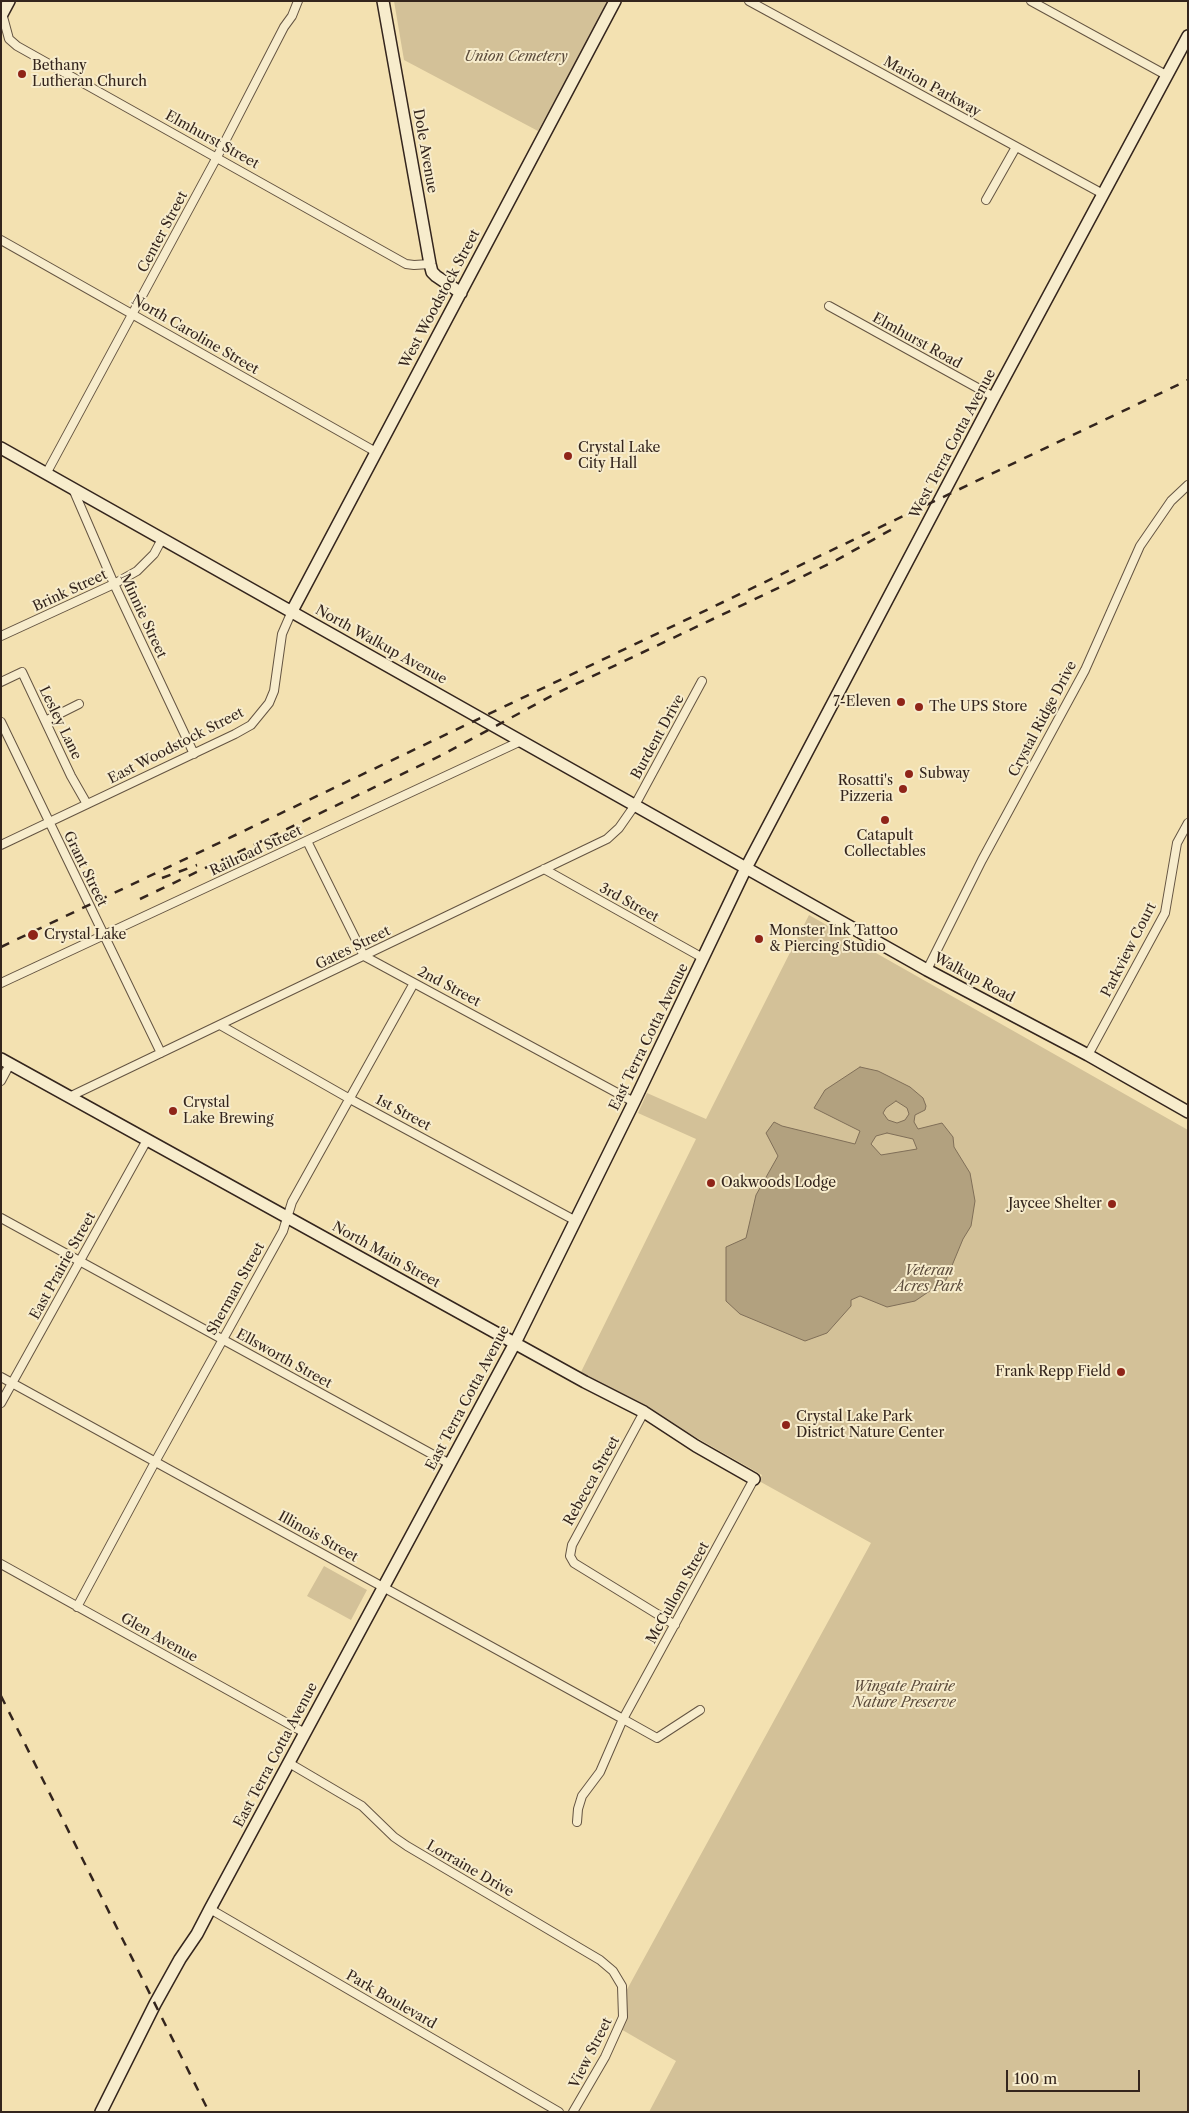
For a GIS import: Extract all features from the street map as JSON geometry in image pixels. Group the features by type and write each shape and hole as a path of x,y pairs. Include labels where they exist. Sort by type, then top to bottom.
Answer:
{"street":[{"path":"2,13 9,1"},
{"name":"Center Street","path":"46,474 217,157 284,27 292,16 298,1"},
{"name":"Dole Avenue","path":"382,1 432,272 461,293"},
{"name":"West Woodstock Street","path":"292,611 615,1"},
{"name":"Marion Parkway","path":"748,1 1103,194"},
{"path":"1031,1 1166,76"},
{"name":"Elmhurst Street","path":"2,13 9,39 16,46 406,264 430,264"},
{"name":"West Terra Cotta Avenue","path":"746,868 994,397 1188,36"},
{"path":"986,200 1016,147"},
{"name":"North Caroline Street","path":"1,240 376,452"},
{"name":"Elmhurst Road","path":"829,306 994,397"},
{"name":"North Walkup Avenue","path":"1,448 746,868"},
{"name":"Crystal Ridge Drive","path":"927,970 1004,819 1085,670 1140,546 1171,501 1188,485"},
{"name":"Minnie Street","path":"73,489 114,584 194,754"},
{"name":"Brink Street","path":"1,636 114,584 144,565 154,554 162,539"},
{"name":"East Woodstock Street","path":"1,845 251,725 264,709 274,691 282,634 292,611"},
{"name":"Lesley Lane","path":"1,682 22,672 87,804"},
{"name":"Burdent Drive","path":"635,805 702,681"},
{"path":"45,721 80,704"},
{"name":"Grant Street","path":"1,722 161,1053"},
{"name":"Railroad Street","path":"1,983 521,741"},
{"name":"Gates Street","path":"69,1097 614,834 635,805"},
{"name":"Parkview Court","path":"1088,1056 1164,913 1178,843 1188,823"},
{"path":"307,841 364,956"},
{"name":"East Terra Cotta Avenue","path":"101,2112 118,2079 136,2055 186,1961 210,1909 515,1343 634,1102 746,868"},
{"name":"Walkup Road","path":"746,868 927,970 1188,1112"},
{"name":"3rd Street","path":"544,869 703,958"},
{"name":"2nd Street","path":"364,956 634,1102"},
{"name":"Sherman Street","path":"77,1607 283,1231 292,1202 414,982"},
{"name":"1st Street","path":"220,1025 350,1099 576,1221"},
{"path":"1,1081 6,1062"},
{"name":"North Main Street","path":"6,1062 584,1382 644,1412 696,1446 754,1479"},
{"name":"East Prairie Street","path":"1,1403 147,1140"},
{"name":"Ellsworth Street","path":"1,1218 450,1464"},
{"name":"Illinois Street","path":"1,1377 657,1738 700,1710"},
{"name":"Rebecca Street","path":"644,1412 572,1545 570,1556 574,1563 674,1625"},
{"name":"McCullom Street","path":"577,1822 582,1796 600,1772 623,1718 754,1479"},
{"name":"Glen Avenue","path":"1,1564 305,1733"},
{"name":"Lorraine Drive","path":"289,1763 362,1806 394,1837 407,1846 600,1960 613,1972 622,1986 624,2004"},
{"name":"Park Boulevard","path":"210,1909 559,2112"},
{"name":"View Street","path":"573,2112 614,2041 623,2016 624,2004"}],"green space":[{"name":"Union Cemetery","path":"394,1 609,1 538,131 404,60"},
{"name":"Veteran Acres Park","path":"809,915 1188,1130 1188,2112 649,2112 676,2061 619,2028 624,1995 871,1543 759,1481 762,1475 581,1372 696,1139 638,1113 647,1093 706,1119"},
{"path":"324,1566 367,1590 351,1620 307,1596"}],"shaded area":[{"path":"860,1067 878,1071 910,1087 923,1098 926,1106 925,1110 915,1115 914,1122 918,1129 942,1123 953,1137 954,1147 970,1173 975,1201 971,1226 963,1239 946,1280 915,1301 887,1307 860,1296 851,1300 851,1306 827,1333 805,1341 740,1314 726,1301 726,1247 746,1238 756,1195 778,1156 766,1133 774,1122 782,1126 855,1144 860,1131 814,1108 825,1090","holes":["896,1101 907,1108 909,1114 905,1120 897,1123 888,1120 883,1113 886,1108","887,1133 913,1139 917,1149 881,1155 871,1144 876,1136"]}],"railway":[{"path":"1,947 1188,380"},
{"path":"140,899 442,755 555,694 833,562 896,527"},
{"path":"162,878 197,865"},
{"path":"1,1696 209,2112"}],"place":[{"name":"Bethany Lutheran Church","path":"22,74"},
{"name":"Crystal Lake City Hall","path":"568,456"},
{"name":"7-Eleven","path":"901,702"},
{"name":"The UPS Store","path":"919,707"},
{"name":"Subway","path":"909,774"},
{"name":"Rosatti's Pizzeria","path":"903,789"},
{"name":"Catapult Collectables","path":"885,820"},
{"name":"Crystal Lake","path":"33,935"},
{"name":"Monster Ink Tattoo & Piercing Studio","path":"759,939"},
{"name":"Crystal Lake Brewing","path":"173,1111"},
{"name":"Oakwoods Lodge","path":"711,1183"},
{"name":"Jaycee Shelter","path":"1112,1204"},
{"name":"Frank Repp Field","path":"1121,1372"},
{"name":"Crystal Lake Park District Nature Center","path":"786,1425"}],"park label":[{"name":"Wingate Prairie Nature Preserve","path":"904,1695"}]}
